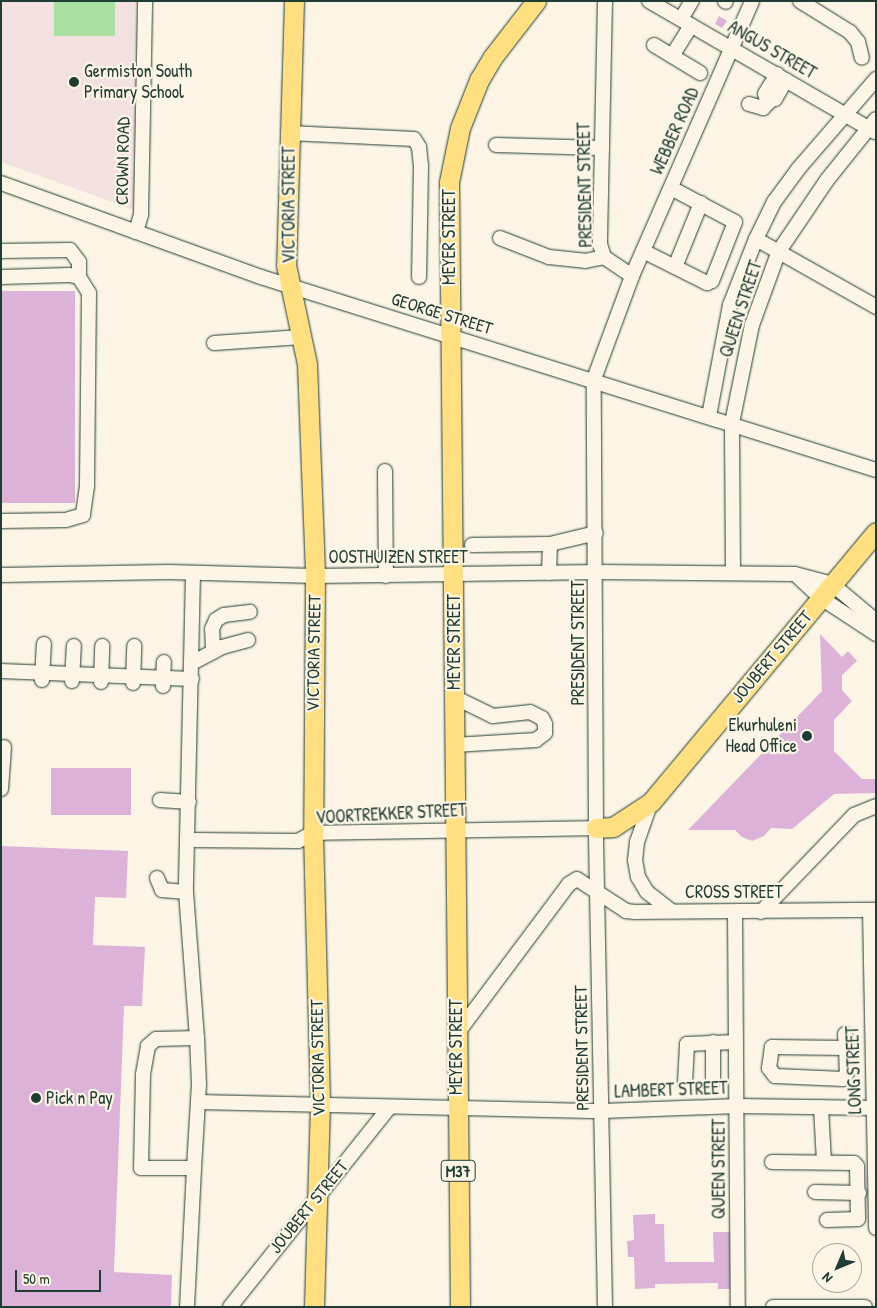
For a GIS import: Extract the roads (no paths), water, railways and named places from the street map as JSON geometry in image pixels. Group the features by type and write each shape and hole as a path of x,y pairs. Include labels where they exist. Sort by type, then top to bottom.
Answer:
{"main road":[{"name":"VICTORIA STREET","path":"294,1 286,265 306,364 315,576 313,834 320,1104 314,1307"},
{"name":"MEYER STREET","path":"460,1307 456,1109 449,182 460,128 492,58 536,1"},
{"name":"JOUBERT STREET","path":"596,828 613,827 652,802 876,532"}],"street":[{"name":"CROWN ROAD","path":"136,232 140,214 145,1"},
{"name":"PRESIDENT STREET","path":"605,1 600,244 604,257 632,276 594,379 597,572 596,828 605,1307"},
{"name":"ANGUS STREET","path":"649,1 843,113 873,126"},
{"path":"672,56 686,22 692,1"},
{"name":"WEBBER ROAD","path":"632,276 752,1"},
{"path":"800,1 850,32 858,42 862,58"},
{"path":"654,45 700,73"},
{"path":"749,104 763,108 781,77"},
{"name":"QUEEN STREET","path":"708,416 730,305 756,239 774,202 843,113 876,79"},
{"name":"QUEEN STREET","path":"733,572 732,423 752,325 780,251 827,180 873,126"},
{"path":"289,132 414,139 419,147 421,166 419,277"},
{"path":"496,145 602,148"},
{"name":"GEORGE STREET","path":"1,183 291,286 450,338 594,379 876,470"},
{"path":"643,251 707,283 712,281 735,222 671,188"},
{"path":"675,267 701,203"},
{"path":"500,238 549,257 585,261 604,257"},
{"path":"756,239 876,307"},
{"path":"1,251 70,250 80,262 79,278 89,293 85,509 79,518 66,520 1,520"},
{"path":"1,277 69,275 79,278"},
{"path":"214,343 302,337"},
{"path":"385,471 386,576"},
{"path":"472,545 550,544 596,533"},
{"path":"548,573 550,544"},
{"name":"OOSTHUIZEN STREET","path":"1,575 453,576 597,572 733,572 795,574 826,591"},
{"path":"187,1307 198,1102 197,1038 186,892 193,574"},
{"path":"826,591 876,621"},
{"path":"826,591 876,634"},
{"path":"213,652 212,630 216,620 224,615 250,612"},
{"path":"192,663 213,652 248,640"},
{"path":"42,676 44,644"},
{"path":"73,677 74,646"},
{"path":"102,646 102,679"},
{"path":"133,680 134,646"},
{"path":"163,682 164,662"},
{"path":"6,674 163,682 192,679"},
{"path":"454,697 493,716 530,712 542,718 545,724 545,733 536,740 454,745"},
{"path":"1,789 4,747"},
{"path":"160,800 189,802"},
{"path":"652,802 637,842 635,860 638,877 647,892 671,911"},
{"path":"761,912 854,815 876,806"},
{"name":"VOORTREKKER STREET","path":"188,840 298,841 313,834 455,829 596,828"},
{"path":"157,878 162,890 186,892"},
{"path":"456,1036 569,884 577,879 583,880 597,893"},
{"name":"CROSS STREET","path":"597,893 626,911 761,912 873,910"},
{"name":"LONG STREET","path":"873,910 876,1228"},
{"name":"QUEEN STREET","path":"735,912 738,1307"},
{"path":"845,1034 846,1048 847,1073 842,1079 775,1076 769,1068 772,1047 846,1048"},
{"path":"194,1168 141,1168 143,1075 148,1046 156,1039 197,1038"},
{"path":"713,1042 713,1081"},
{"path":"685,1083 687,1044 736,1042"},
{"name":"LAMBERT STREET","path":"198,1102 320,1104 389,1108 602,1111 737,1106 876,1108"},
{"path":"821,1107 824,1162"},
{"name":"JOUBERT STREET","path":"230,1307 389,1108"},
{"path":"772,1162 824,1162 857,1166 858,1219 827,1220"},
{"path":"815,1192 859,1193"},
{"path":"773,1307 864,1307 876,1301"}],"place":[{"name":"Germiston South Primary School","path":"74,82"},
{"name":"Ekurhuleni Head Office","path":"807,736"},
{"name":"Pick n Pay","path":"36,1098"}]}
